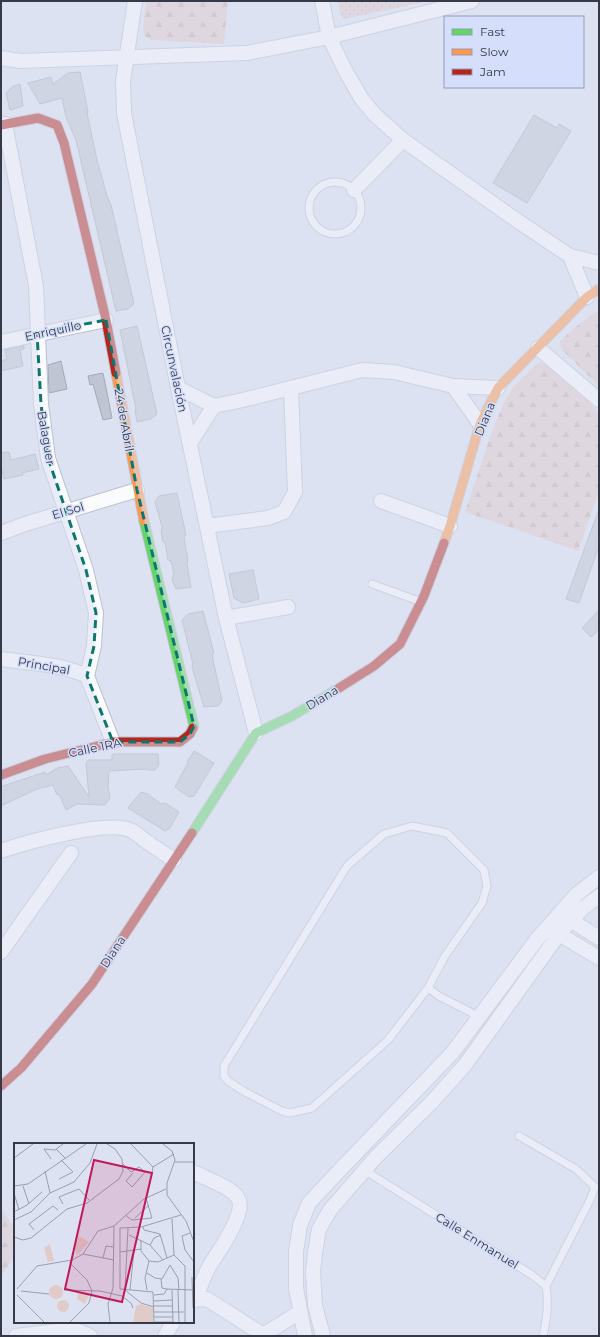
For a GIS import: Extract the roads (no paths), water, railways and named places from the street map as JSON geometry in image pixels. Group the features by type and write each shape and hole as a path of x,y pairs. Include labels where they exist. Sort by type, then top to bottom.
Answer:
{"street":[{"name":"Circunvalación","path":"135,1 128,56 123,81 124,113 178,388 226,618 256,733"},
{"path":"322,1 330,37 344,70 361,98 374,114 403,140 570,256 599,263"},
{"path":"1,58 20,61 247,53 330,37 472,1"},
{"name":"24 de Abril","path":"3,124 38,118 57,125 64,143 106,320 137,490 148,541 194,726 190,734"},
{"name":"Balaguer","path":"3,124 36,286 41,404 48,458 86,570 96,613 94,646 87,676"},
{"path":"354,190 403,140"},
{"path":"570,256 587,297"},
{"name":"Diana","path":"2,1084 21,1068 92,984 256,733 292,716 374,666 400,644 421,602 450,526 480,424 498,388 587,297 599,289"},
{"name":"Enriquillo","path":"1,342 37,333 106,320"},
{"path":"538,348 599,400"},
{"path":"178,388 214,406 362,370 394,372 453,386 498,388"},
{"path":"453,386 480,424"},
{"path":"207,526 268,518 284,512 295,492 291,388"},
{"path":"190,443 214,406"},
{"name":"El Sol","path":"2,529 137,490"},
{"path":"381,501 450,526"},
{"path":"226,618 288,607"},
{"name":"Principal","path":"1,659 61,667 87,676"},
{"path":"87,676 113,742"},
{"name":"Calle 1RA","path":"1,775 45,759 113,742 180,742 190,734"},
{"path":"1,851 22,844 61,835 104,828 122,828 132,831 174,860"},
{"path":"1,952 70,853"},
{"path":"305,1336 296,1288 296,1252 300,1225 309,1203 454,1052 538,938 577,894 599,877"},
{"path":"323,1336 315,1305 313,1272 319,1229 330,1210 376,1157 431,1103 465,1065 558,934 582,909 599,896"},
{"path":"572,921 599,938"},
{"path":"558,934 599,958"},
{"path":"194,1172 230,1190 238,1198 240,1206 236,1221 210,1266 194,1300 207,1299 264,1335 300,1312"},
{"path":"165,1336 173,1323"},
{"path":"16,1336 66,1330 79,1330"}],"lane":[{"path":"329,182 338,182 347,185 354,190 359,197 361,213 352,227 341,233 329,234 315,225 310,218 308,209 314,192 329,182"},
{"path":"372,584 421,602"},
{"path":"412,826 446,833 484,870 487,886 482,903 445,956 428,988 388,1040 312,1108 290,1113 282,1111 245,1092 228,1081 224,1076 224,1066 347,866 384,834 412,826"},
{"path":"428,988 439,996 480,1017"},
{"path":"520,1136 576,1169 595,1187 592,1198 546,1286 548,1296 547,1317 543,1336"},
{"name":"Calle Enmanuel","path":"364,1170 532,1275 546,1286"}]}
